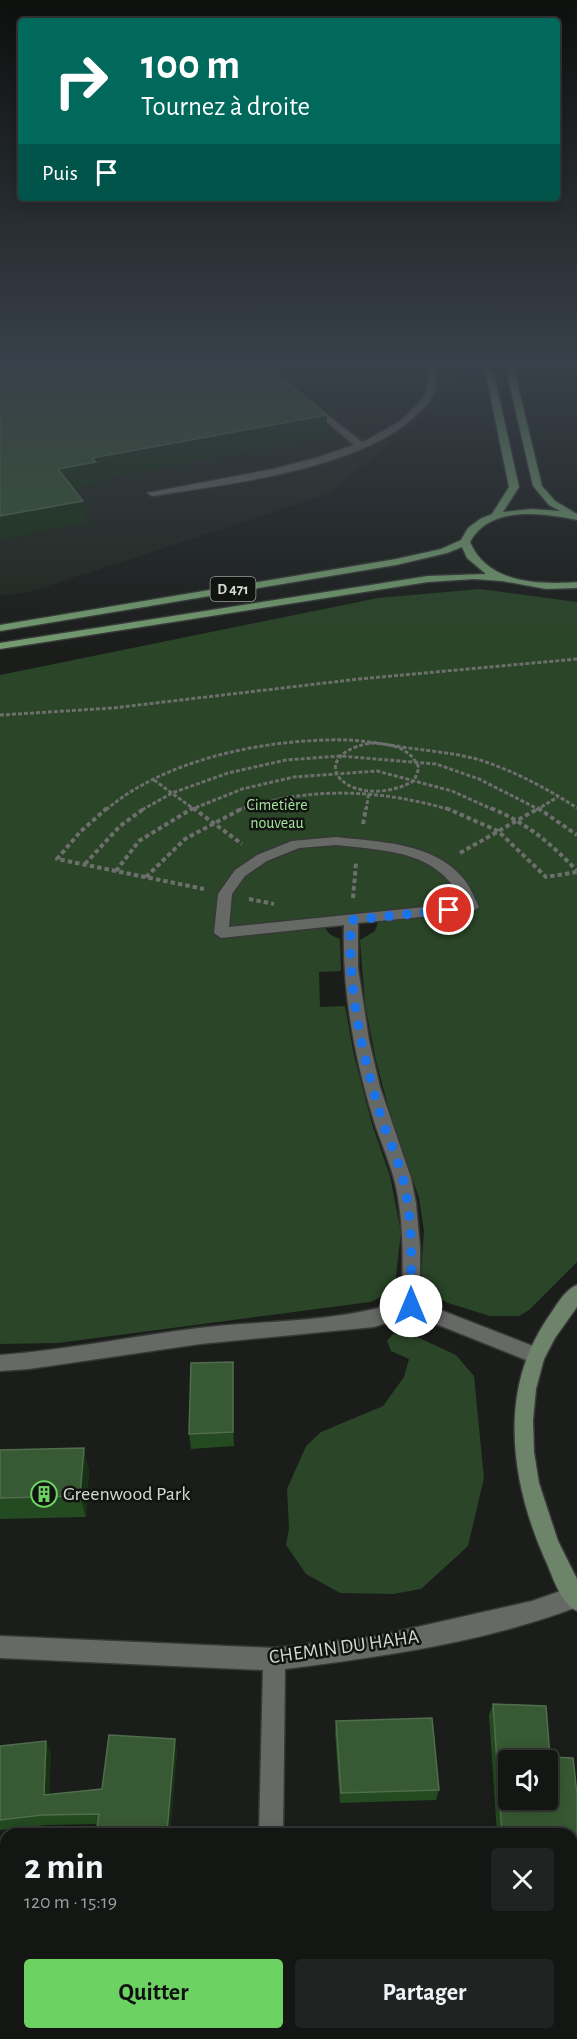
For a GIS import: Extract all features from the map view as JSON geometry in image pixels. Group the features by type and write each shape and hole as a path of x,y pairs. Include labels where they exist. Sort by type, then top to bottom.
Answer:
{"main road":[{"path":"496,516 514,487 508,460"},
{"path":"532,460 538,486 552,503 576,517"},
{"path":"576,517 534,511 496,516 473,527 465,542 466,552 474,562 504,578 544,586 577,585"},
{"name":"D 471","path":"0,628 396,562 444,551 465,542"},
{"name":"D 471","path":"0,646 428,579 474,576 504,578"},
{"path":"0,656 212,618 260,606"}],"street":[{"path":"152,494 316,460"},
{"path":"336,841 404,849 439,865 459,882 472,907 221,933 225,894 240,873 262,858 297,844 336,841"},
{"path":"351,920 352,972 360,1033 379,1111 404,1185 411,1222 411,1306"},
{"path":"576,1599 544,1532 532,1494 525,1446 524,1407 536,1356 553,1325 577,1293"},
{"path":"0,1363 29,1361 200,1336 374,1319 411,1306 536,1356"},
{"name":"CHEMIN DU HAHA","path":"0,1647 274,1659 388,1644 532,1612 576,1599"},
{"path":"271,1828 274,1659"}],"path":[{"path":"0,716 113,708 360,679 577,659"},
{"path":"57,859 84,828 117,801 154,780 199,762 273,745 338,739 444,753 492,764 559,796 577,808"},
{"path":"383,744 404,750 417,761 418,775 414,781 395,791 369,792 349,786 336,774 336,762 339,756 357,745 383,744"},
{"path":"84,865 126,821 173,794 219,775 272,763 339,756 398,762 417,761 495,786 539,808 577,835"},
{"path":"116,871 139,841 193,808 266,782 294,777 376,771 452,791 518,820 553,845 577,872"},
{"path":"154,780 262,858"},
{"path":"439,865 559,796"},
{"path":"546,877 577,872"}],"shaded area":[{"path":"0,460 370,460 328,494 30,592 0,596"}],"green space":[{"name":"Cimetière nouveau","path":"480,589 577,602 577,1262 529,1310 519,1316 490,1316 448,1303 429,1293 421,1273 424,1231 419,1198 391,1117 376,1061 365,1004 360,940 375,931 380,917 323,923 329,933 340,939 341,971 319,972 320,1007 345,1006 354,1055 372,1124 390,1176 401,1232 395,1285 386,1295 370,1302 58,1343 0,1344 0,675 378,598"},
{"path":"393,1334 411,1334 456,1355 474,1376 484,1478 468,1546 421,1589 393,1594 340,1593 306,1574 286,1545 289,1528 287,1489 306,1446 321,1432 383,1406 404,1377 409,1359 391,1351 387,1341"}],"building":[{"path":"0,460 94,460 96,462 58,469 83,501 0,516"},
{"name":"Greenwood Park","path":"233,1362 233,1432 189,1434 191,1363"},
{"path":"84,1448 80,1496 0,1498 0,1450"},
{"path":"493,1704 546,1706 549,1750 498,1750 498,1776"},
{"path":"432,1718 439,1790 341,1793 336,1721"},
{"path":"109,1735 175,1739 167,1828 97,1828 99,1814 42,1815 0,1820 0,1746 46,1741 44,1795 102,1789"},
{"path":"558,1757 573,1758 577,1794 577,1828 502,1828 500,1810 558,1810"}],"place":[{"name":"Greenwood Park","path":"44,1494"}],"route":[{"path":"411,1306 411,1222 404,1185 379,1111 360,1033 352,972 351,920 449,910"}]}
